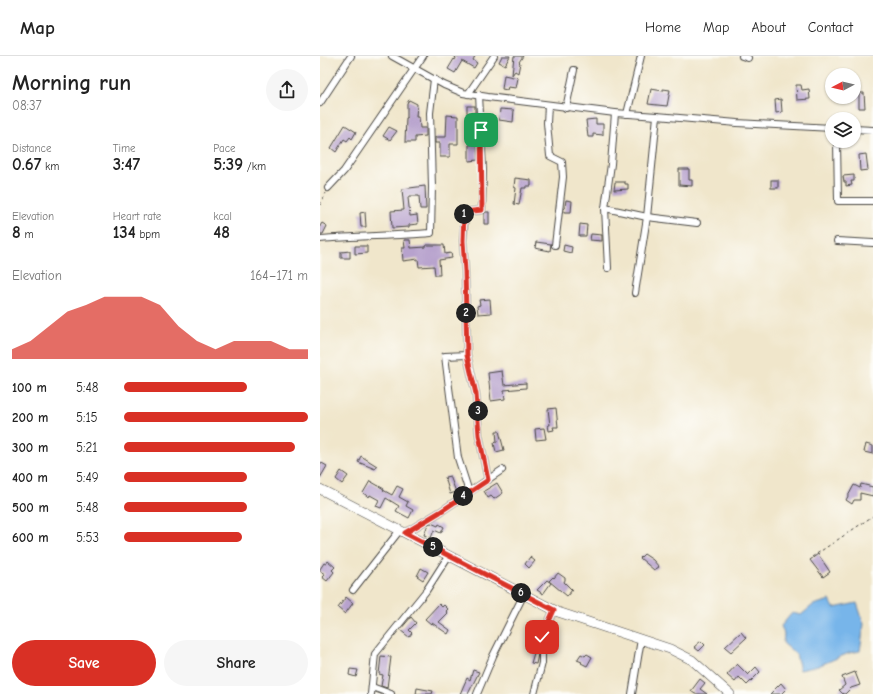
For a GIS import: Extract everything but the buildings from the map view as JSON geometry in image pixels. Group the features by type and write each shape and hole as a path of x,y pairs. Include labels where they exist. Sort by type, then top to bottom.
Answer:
{"street":[{"path":"320,103 351,56"},
{"path":"392,56 450,88 468,94 615,114 825,128"},
{"path":"328,188 344,171 423,56"},
{"path":"468,94 494,56"},
{"path":"627,114 641,56"},
{"path":"566,108 574,70"},
{"path":"320,239 431,233 432,187 430,113 434,79"},
{"path":"479,95 483,170 482,210 464,212 463,241 467,355 476,394 479,435 488,480"},
{"path":"548,105 547,123 550,156 562,162 563,177 555,245"},
{"path":"608,268 605,208 611,164 615,114"},
{"path":"635,293 646,217 657,116"},
{"path":"861,129 873,130"},
{"path":"837,148 838,201 873,201"},
{"path":"605,208 646,217 697,223"},
{"path":"836,241 873,243"},
{"path":"467,355 445,356 458,458 469,492"},
{"path":"353,590 403,531 469,492 502,470"},
{"path":"320,489 554,610 670,648 692,660 730,694"},
{"path":"371,694 375,654 426,591 449,555"},
{"path":"477,694 493,656 524,594"},
{"path":"534,694 542,663 542,637 554,610"},
{"path":"632,694 641,639"},
{"path":"372,687 391,694"}],"path":[{"path":"812,557 873,516"}],"water":[{"path":"830,600 834,608 857,603 864,624 860,651 849,653 818,666 800,670 796,654 783,643 784,634 781,626 792,613 801,615 813,605"}],"route":[{"path":"481,130 483,170 482,210 464,212 463,241 467,355 476,394 479,435 488,480 405,533 554,610 542,637"}]}
